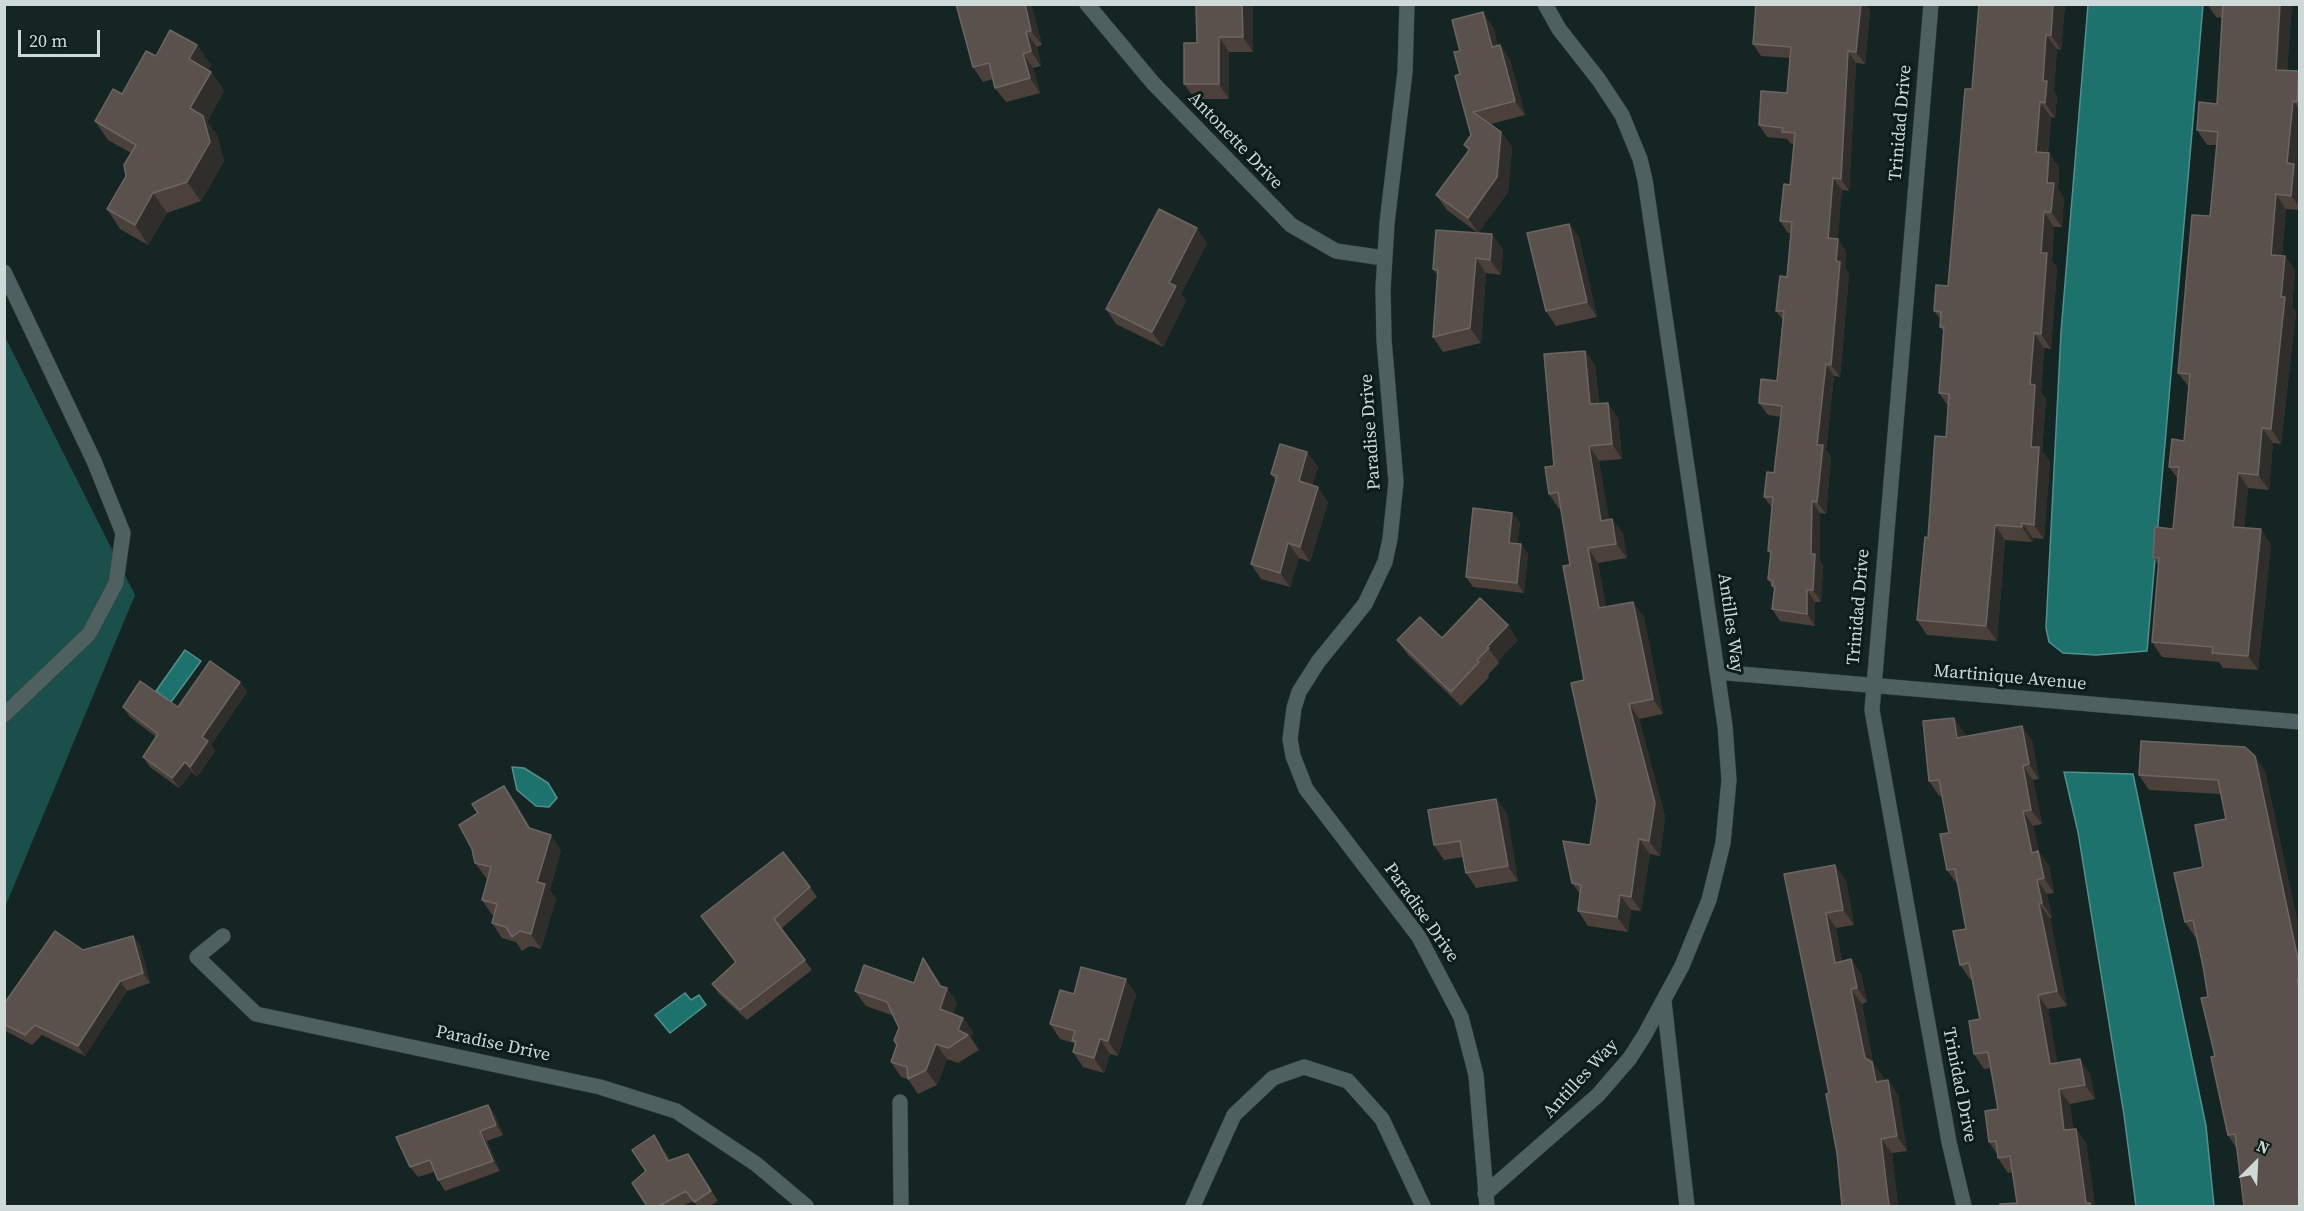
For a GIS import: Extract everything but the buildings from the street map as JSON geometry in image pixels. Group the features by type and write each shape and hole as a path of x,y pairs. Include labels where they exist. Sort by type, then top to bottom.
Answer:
{"street":[{"name":"Antonette Drive","path":"1087,4 1153,83 1291,225 1336,251 1384,258"},
{"name":"Paradise Drive","path":"1407,4 1405,72 1384,258 1384,340 1396,482 1390,539 1385,562 1365,604 1318,662 1299,692 1294,708 1290,739 1293,756 1306,789 1403,913 1435,963 1458,1010 1467,1032 1476,1075 1486,1200"},
{"name":"Antilles Way","path":"1486,1200 1598,1095 1630,1058 1664,1001 1699,927 1712,891 1724,843 1729,780 1717,672 1651,213 1640,159 1632,136 1611,96 1559,30 1545,4"},
{"name":"Trinidad Drive","path":"1931,4 1872,686 1873,722 1949,1142 1964,1206"},
{"path":"4,272 94,461 123,533 116,583 89,634 4,715"},
{"name":"Martinique Avenue","path":"1717,672 2300,722"},
{"name":"Paradise Drive","path":"224,936 197,957 256,1014 600,1087 676,1111 756,1164 806,1206"},
{"path":"1664,1001 1687,1206"},
{"path":"1193,1206 1234,1115 1274,1078 1304,1067 1348,1081 1382,1119 1423,1206"},
{"path":"900,1102 901,1206"}],"shaded area":[{"path":"2088,5 2203,5 2147,651 2096,655 2063,653 2049,642 2046,628 2061,332"},
{"path":"5,337 135,595 5,907"},
{"path":"185,650 201,661 171,702 156,691"},
{"path":"512,767 524,768 548,783 557,798 549,807 536,806 517,790"},
{"path":"2064,772 2133,774 2206,1126 2214,1206 2136,1206 2124,1115 2078,832"},
{"path":"685,993 691,1000 699,995 706,1005 670,1033 655,1015"}]}
